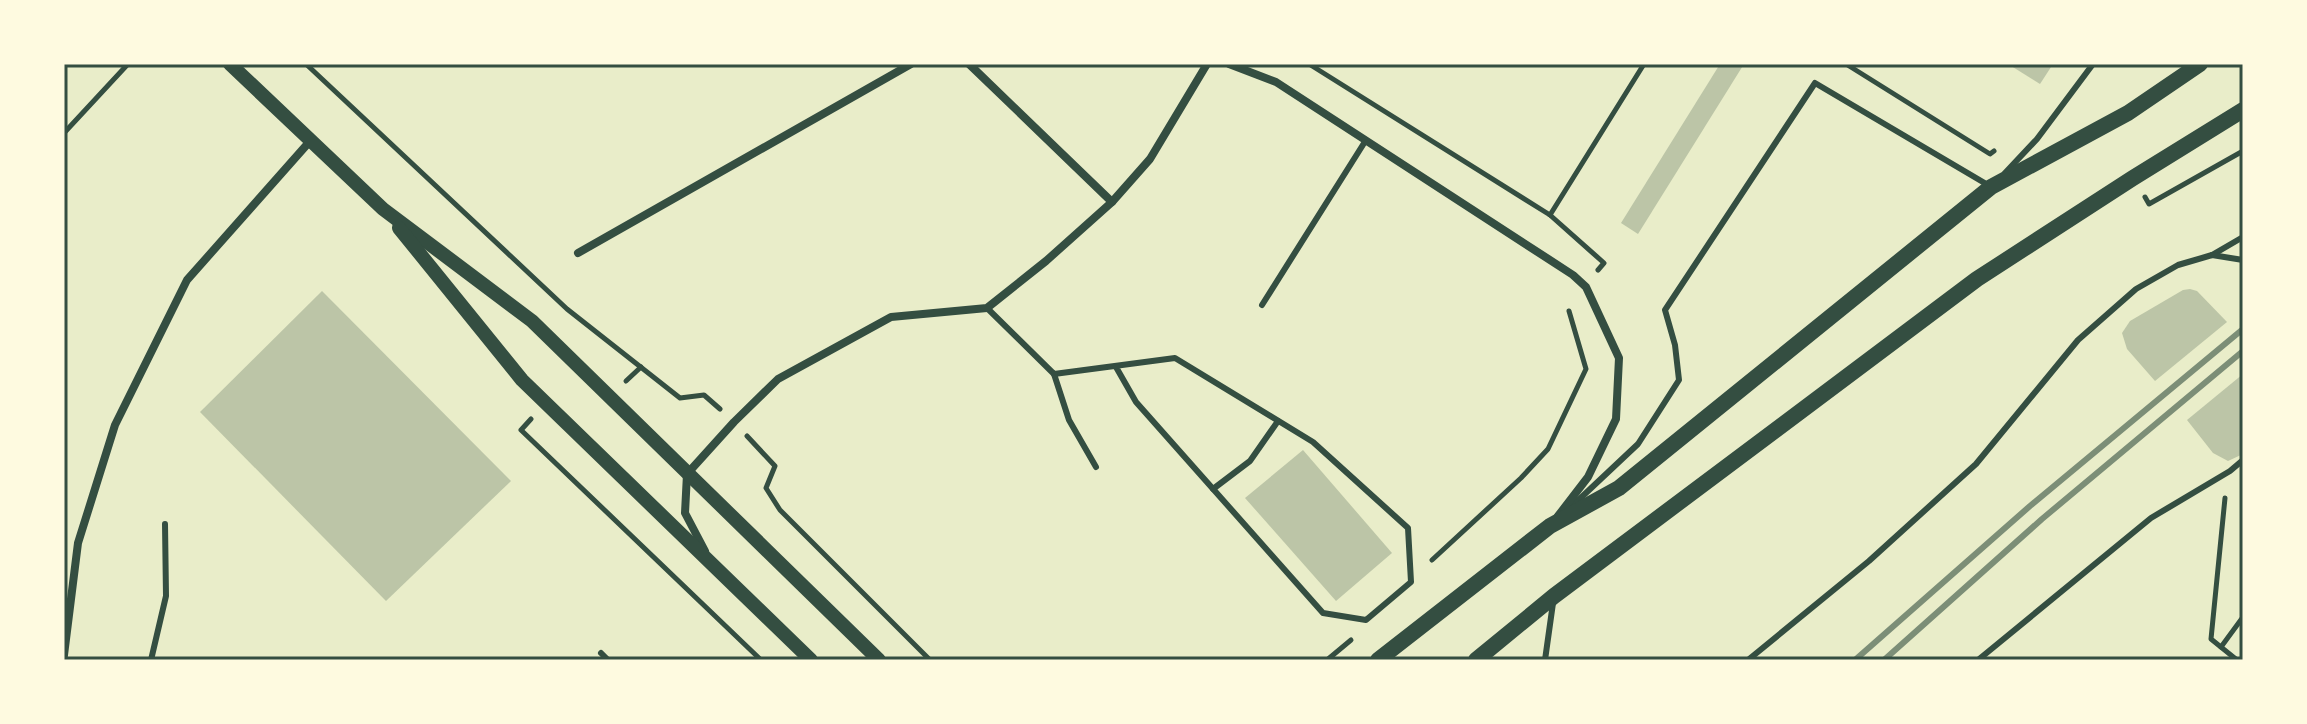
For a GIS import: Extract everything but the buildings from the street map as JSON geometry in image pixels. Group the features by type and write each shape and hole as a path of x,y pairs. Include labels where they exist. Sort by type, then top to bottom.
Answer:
{"main road":[{"path":"1378,660 1550,526 1619,488 1991,187 2128,113 2200,64"},
{"path":"1476,660 1554,596 1977,279 2243,110"}],"street":[{"path":"230,64 383,209 532,321 879,660"},
{"path":"578,253 911,64"},
{"path":"969,64 1112,202"},
{"path":"710,562 685,513 687,474 734,422 778,379 891,317 987,308 1112,202 1150,159 1207,64"},
{"path":"1229,64 1276,82 1573,275 1586,287 1619,358 1616,419 1588,477 1550,526"},
{"path":"64,655 78,543 115,425 187,280 311,140"},
{"path":"383,209 522,380 811,660"}],"lane":[{"path":"1550,526 1638,444 1679,380 1675,345 1665,310 1815,83 1991,187 2037,139 2093,64"},
{"path":"1262,305 1366,140"},
{"path":"1748,660 1869,561 1976,464 2078,340 2136,289 2178,265 2212,255 2243,237"},
{"path":"2212,255 2243,260"},
{"path":"987,308 1054,374 1069,420 1096,467"},
{"path":"1054,374 1175,358 1313,442 1408,528 1411,582 1366,620 1323,613 1136,402 1116,367"},
{"path":"1213,489 1250,461 1278,421"},
{"path":"1978,660 2151,518 2243,460"},
{"path":"151,660 166,596 165,524"},
{"path":"1545,660 1554,596"},
{"path":"601,653 608,660"}],"path":[{"path":"64,133 128,64"},
{"path":"306,64 567,309 680,398 704,395"},
{"path":"1309,64 1550,215 1604,263"},
{"path":"1550,215 1644,64"},
{"path":"1846,64 1990,154 1999,146"},
{"path":"2149,204 2243,151"},
{"path":"1411,582 1548,449 1586,369 1569,310"},
{"path":"521,430 761,660"},
{"path":"775,466 766,488 780,510 930,660"},
{"path":"2225,490 2211,639 2237,660"},
{"path":"2221,647 2243,617"},
{"path":"1327,660 1357,635"},
{"path":"907,653 914,645"}],"railway":[{"path":"1855,660 2030,506 2243,329"},
{"path":"1884,660 2042,519 2243,351"}]}
